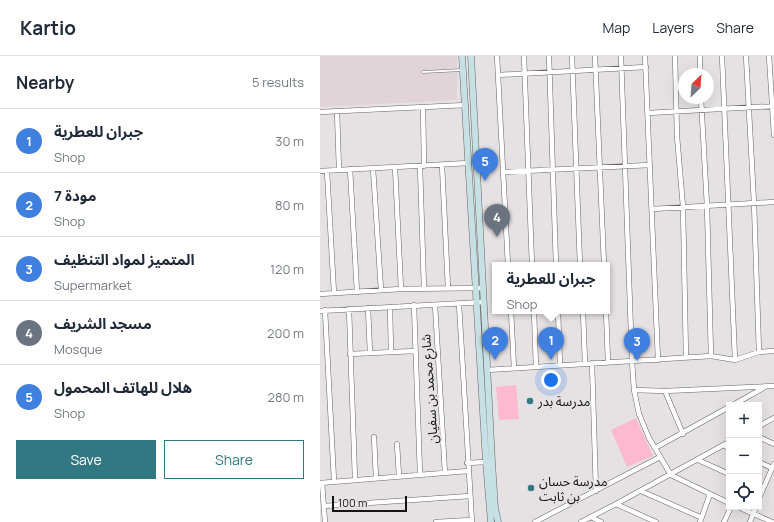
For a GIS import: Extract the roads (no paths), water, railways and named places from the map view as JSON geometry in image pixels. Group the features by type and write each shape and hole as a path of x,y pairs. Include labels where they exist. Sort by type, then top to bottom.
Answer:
{"street":[{"path":"462,56 480,302 487,370 495,508 498,522"},
{"path":"471,56 479,288"},
{"path":"497,56 508,262"},
{"path":"524,56 532,262"},
{"path":"549,56 556,262"},
{"path":"572,56 580,262"},
{"path":"594,56 604,262"},
{"path":"621,56 632,361 634,390 639,414 670,475 726,502"},
{"path":"645,56 658,360"},
{"path":"675,56 676,112 683,207 686,357"},
{"path":"700,56 700,68"},
{"path":"722,56 735,360"},
{"path":"746,56 754,203 759,352"},
{"path":"769,56 774,135"},
{"path":"498,75 646,67"},
{"path":"701,104 707,206 711,356"},
{"path":"320,112 466,105"},
{"path":"648,113 773,106"},
{"path":"423,107 422,166 424,289"},
{"path":"337,110 339,170"},
{"path":"320,171 469,163"},
{"path":"442,165 448,288"},
{"path":"504,172 599,166 650,165"},
{"path":"395,167 401,289"},
{"path":"373,168 381,290"},
{"path":"350,170 357,292"},
{"path":"327,171 334,293"},
{"path":"652,209 774,202"},
{"path":"320,294 401,289 479,288"},
{"path":"334,481 323,311 480,302"},
{"path":"480,302 486,462 491,522"},
{"path":"436,522 471,521 459,304"},
{"name":"شارع محمد بن سفيان","path":"435,305 445,473"},
{"path":"414,306 420,474"},
{"path":"390,307 391,352"},
{"path":"368,308 370,353"},
{"path":"349,309 355,479"},
{"path":"511,314 514,368"},
{"path":"534,314 536,367"},
{"path":"558,314 560,365"},
{"path":"582,314 585,364"},
{"path":"606,314 608,362"},
{"path":"350,354 415,351"},
{"path":"487,370 686,357 711,356 735,360 759,352 774,351"},
{"path":"592,363 596,491"},
{"path":"738,402 766,386"},
{"path":"634,390 665,391 774,386"},
{"path":"665,391 683,434"},
{"path":"655,448 683,434 726,409"},
{"path":"762,424 774,418"},
{"path":"374,437 376,478"},
{"path":"762,439 774,444"},
{"path":"397,444 399,476"},
{"path":"581,522 641,491 726,444"},
{"path":"535,522 660,457"},
{"path":"698,460 726,473"},
{"path":"467,463 486,462"},
{"path":"762,463 773,466 762,485"},
{"path":"325,522 321,483 355,479 468,471"},
{"path":"641,491 700,520 710,494"},
{"path":"324,506 470,496"},
{"path":"616,504 656,522"},
{"path":"724,522 730,510"},
{"path":"744,510 772,522 774,519"},
{"path":"750,522 755,510"},
{"path":"591,517 601,522"}],"lane":[{"path":"423,72 463,70"}],"place":[{"name":"هلال للهاتف المحمول","path":"485,181"},
{"name":"مسجد الشريف","path":"497,237"},
{"name":"مودة 7","path":"495,360"},
{"name":"جبران للعطرية","path":"551,360"},
{"name":"المتميز لمواد التنظيف","path":"637,361"},
{"name":"مدرسة بدر","path":"530,401"},
{"name":"مدرسة حسان بن ثابت","path":"531,488"}]}
